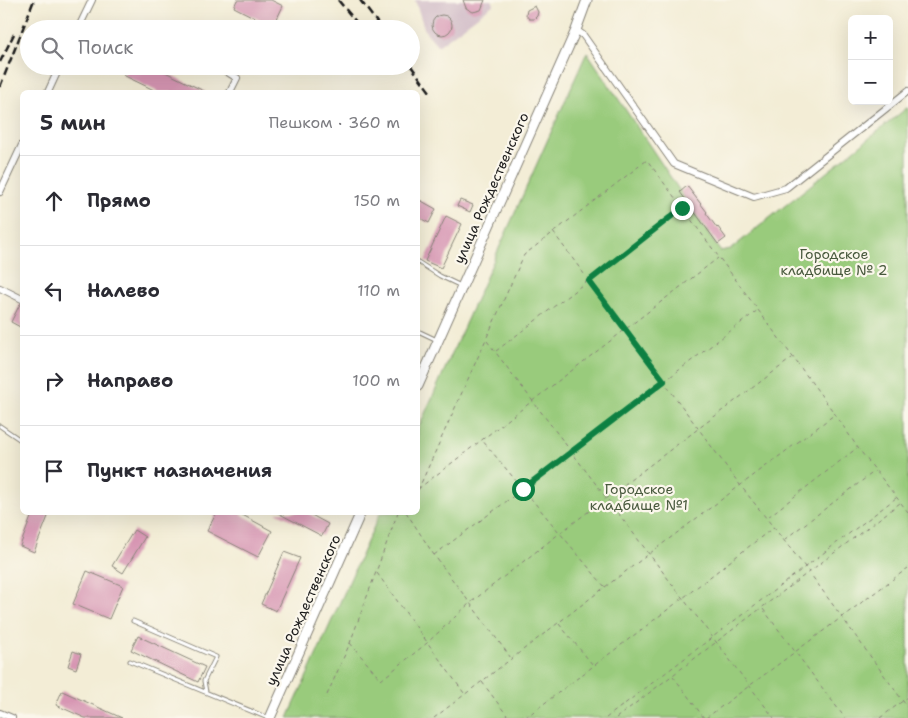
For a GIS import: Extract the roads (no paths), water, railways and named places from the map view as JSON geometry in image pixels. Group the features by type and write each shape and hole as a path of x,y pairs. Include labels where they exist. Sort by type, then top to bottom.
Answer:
{"main road":[{"name":"улица Рождественского","path":"420,381 576,30 587,0"},
{"name":"улица Рождественского","path":"269,718 360,515"}],"street":[{"path":"82,20 92,0"},
{"path":"576,30 583,35 674,164 754,197 786,188 908,91"},
{"path":"49,90 56,75"},
{"path":"231,90 237,78 232,75"},
{"path":"0,192 20,149"},
{"path":"0,288 20,298"},
{"path":"0,713 12,718"}],"lane":[{"path":"420,263 440,276 462,286"},
{"path":"420,332 438,340"},
{"path":"0,426 20,440"},
{"path":"133,621 216,657 204,681 206,692"},
{"path":"130,661 269,718"}],"railway":[{"path":"26,20 34,0"},
{"path":"338,0 355,20"},
{"path":"360,0 375,20"},
{"path":"0,62 14,34"},
{"path":"0,87 20,36"},
{"path":"418,75 430,92"}],"park label":[{"name":"Городское кладбище № 2","path":"834,262"},
{"name":"Городское кладбище №1","path":"639,498"}]}
